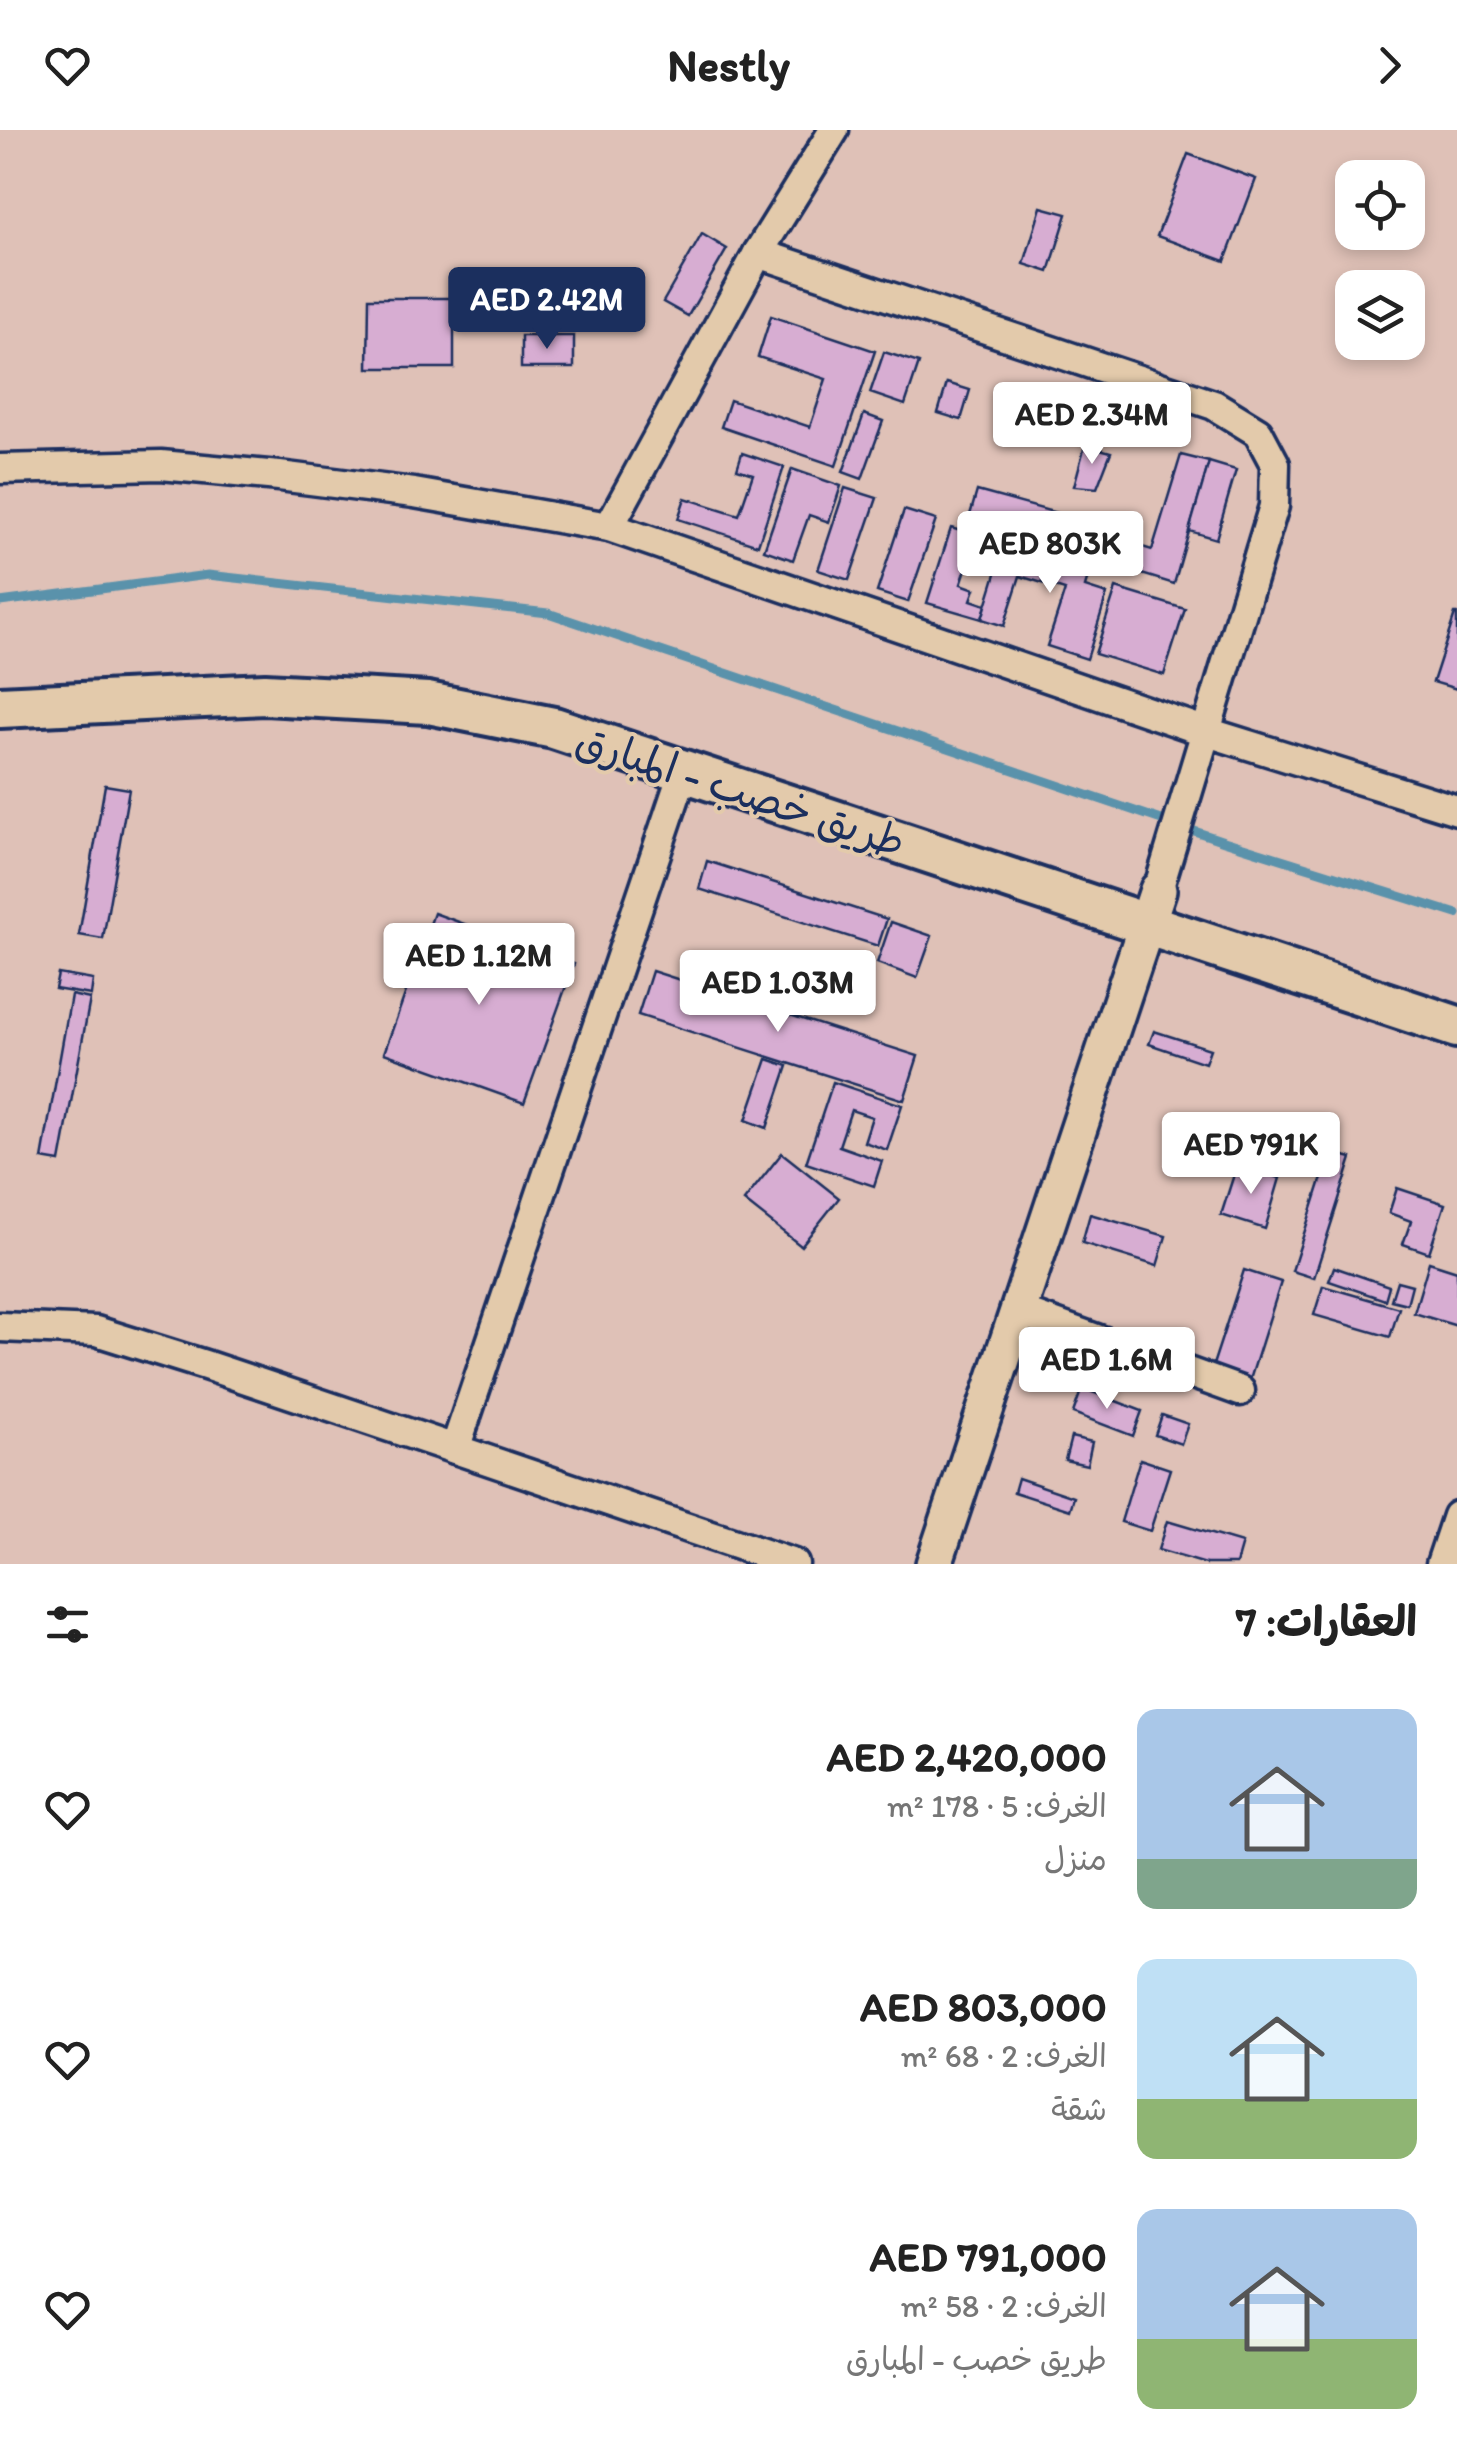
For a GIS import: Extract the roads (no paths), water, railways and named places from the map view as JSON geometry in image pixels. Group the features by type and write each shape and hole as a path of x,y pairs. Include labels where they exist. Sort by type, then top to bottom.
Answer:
{"main road":[{"name":"طريق خصب - المبارق","path":"0,707 265,694 428,703 554,728 684,770 1153,907 1457,1027"}],"street":[{"path":"608,528 758,253 834,130"},
{"path":"758,253 1214,406 1258,432 1274,464 1274,506 1153,907 934,1564"},
{"path":"0,468 161,465 279,476 414,493 608,528 1207,732 1457,810"},
{"path":"455,1449 684,770"},
{"path":"1016,1310 1240,1391"},
{"path":"0,1327 96,1331 794,1564"},
{"path":"1441,1564 1457,1516"}],"waterway":[{"path":"0,602 208,575 548,613 1224,841 1457,914"}]}
